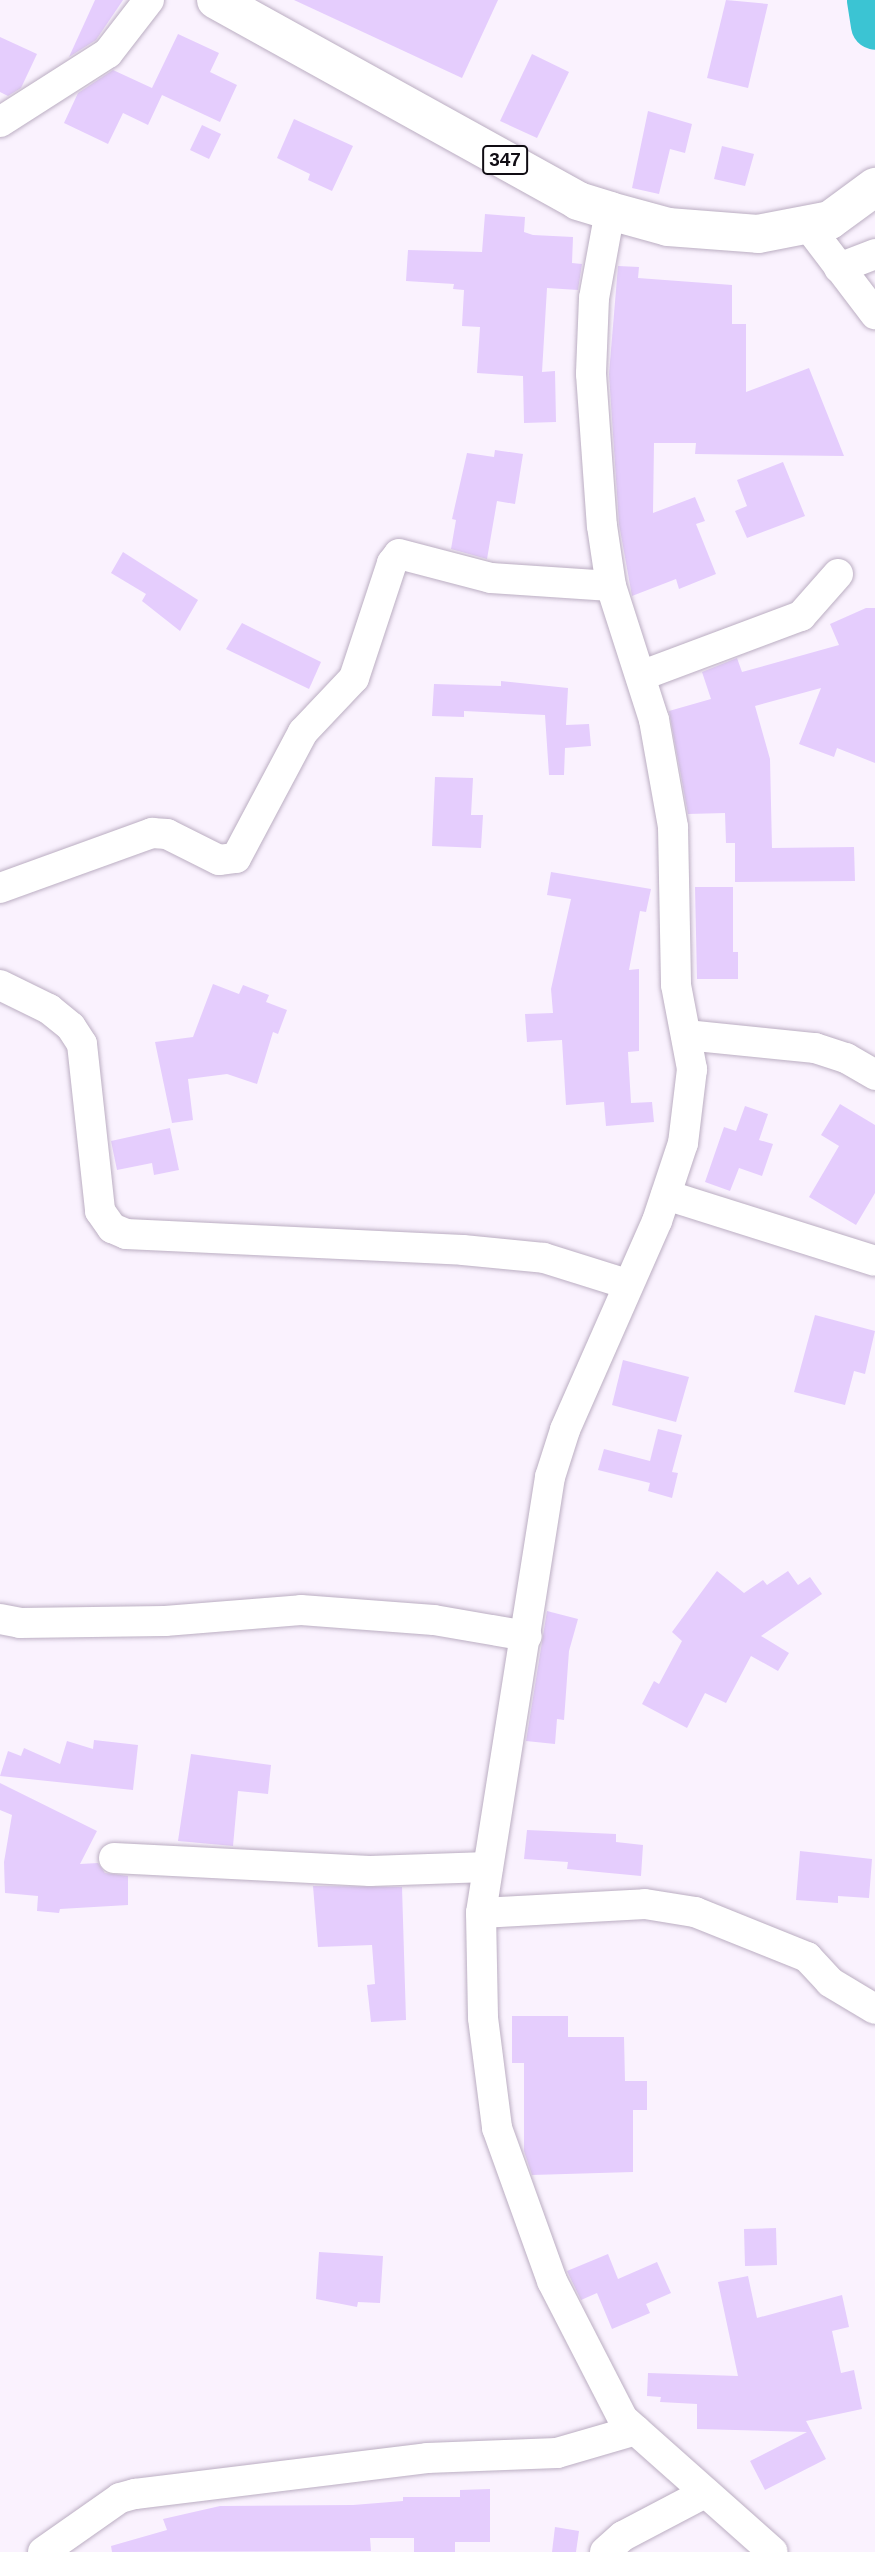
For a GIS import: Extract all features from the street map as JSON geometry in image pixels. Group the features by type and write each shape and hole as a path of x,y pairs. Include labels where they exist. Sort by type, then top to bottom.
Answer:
{"main road":[{"name":"347","path":"216,0 578,201 610,211 710,232 758,234 822,222 875,187"}],"street":[{"path":"0,122 108,53 149,0"},
{"path":"610,211 594,298 591,374 611,586 643,676 673,827 676,985 692,1069 685,1131 666,1195 627,1284 550,1477 538,1534 527,1636 481,1913 483,2018 497,2128 552,2281 624,2419 773,2552"},
{"path":"822,222 839,268 875,314"},
{"path":"839,268 875,254"},
{"path":"0,888 152,833 167,834 219,860 236,858 303,732 354,678 392,563 399,554 491,578 611,586"},
{"path":"643,676 801,616 838,574"},
{"path":"0,985 49,1009 82,1044 100,1211 112,1228 126,1234 463,1250 544,1258 627,1284"},
{"path":"686,1035 815,1048 846,1058 875,1075"},
{"path":"666,1195 875,1261"},
{"path":"0,1619 20,1623 165,1621 302,1610 434,1620 527,1636"},
{"path":"114,1858 370,1871 488,1867"},
{"path":"481,1913 645,1904 695,1912 807,1957 830,1982 875,2009"},
{"path":"43,2552 120,2498 135,2494 427,2458 557,2453 636,2430"},
{"path":"605,2552 623,2536 705,2493"}],"building":[{"path":"95,0 123,0 96,40 69,57"},
{"path":"294,0 498,0 462,78"},
{"path":"726,0 768,4 748,88 707,78"},
{"path":"178,34 219,53 210,72 237,85 220,122 162,95 148,125 123,113 108,144 64,123 78,93 113,70 152,88"},
{"path":"0,37 37,54 21,88 8,96 0,92"},
{"path":"532,54 569,72 537,138 500,121"},
{"path":"648,111 692,124 685,153 670,149 659,194 632,188"},
{"path":"294,119 353,146 332,191 308,180 310,174 277,158"},
{"path":"202,125 221,134 209,159 190,150"},
{"path":"722,146 754,154 745,186 714,179"},
{"path":"485,214 525,217 524,232 533,235 573,237 572,263 582,264 578,290 547,288 542,372 555,371 556,422 524,423 523,376 477,373 480,327 462,326 464,290 453,289 454,284 406,281 408,250 482,252"},
{"path":"618,266 639,267 638,278 732,285 732,324 746,324 746,392 809,368 844,456 695,454 696,443 654,443 653,513 695,497 705,521 696,524 716,574 679,589 676,579 632,596 619,524 609,374"},
{"path":"495,450 523,454 515,504 497,501 487,559 451,549 456,520 452,519 467,453 494,457"},
{"path":"783,462 805,516 747,538 735,511 747,506 737,480"},
{"path":"123,552 198,600 180,631 142,601 146,594 111,573"},
{"path":"866,608 875,608 875,763 837,748 834,757 799,744 821,688 755,706 770,759 772,848 854,847 855,881 735,882 735,843 726,843 725,813 688,814 669,711 711,699 702,672 737,658 742,672 839,645 830,624"},
{"path":"242,623 321,662 309,689 226,649"},
{"path":"501,681 568,688 566,725 589,724 591,746 565,748 564,775 549,775 545,715 464,711 464,717 432,716 434,684 501,686"},
{"path":"435,777 473,778 471,815 483,815 481,848 432,846"},
{"path":"551,872 651,889 646,912 640,911 629,970 639,969 639,1051 628,1052 631,1103 652,1102 654,1122 606,1126 604,1102 566,1105 562,1040 527,1042 525,1014 553,1013 551,989 571,899 547,895"},
{"path":"695,887 733,887 733,952 738,952 738,979 697,979"},
{"path":"213,984 239,994 243,985 269,995 266,1002 287,1010 278,1034 273,1032 257,1084 227,1074 188,1079 193,1120 172,1123 155,1042 193,1037"},
{"path":"840,1104 875,1125 875,1193 856,1225 809,1197 839,1146 821,1135"},
{"path":"745,1106 768,1114 759,1140 773,1144 762,1176 739,1168 730,1191 705,1182 724,1127 736,1131"},
{"path":"170,1128 179,1170 154,1175 152,1163 117,1170 111,1141"},
{"path":"815,1315 875,1331 865,1374 854,1371 845,1405 794,1392"},
{"path":"623,1360 689,1377 676,1422 612,1405"},
{"path":"658,1429 682,1435 672,1472 678,1473 672,1498 648,1491 650,1483 598,1470 604,1449 650,1461"},
{"path":"717,1571 744,1593 763,1580 767,1585 788,1571 798,1585 810,1577 822,1594 761,1636 789,1653 778,1671 751,1656 726,1703 705,1693 687,1728 642,1704 654,1681 659,1684 682,1641 672,1632"},
{"path":"547,1611 578,1619 569,1651 564,1720 557,1719 555,1744 526,1741"},
{"path":"94,1740 138,1745 133,1790 0,1776 8,1751 21,1756 24,1748 60,1764 67,1741 93,1749"},
{"path":"191,1754 271,1765 268,1794 238,1791 233,1846 178,1841"},
{"path":"0,1783 97,1831 80,1864 98,1863 105,1873 128,1876 128,1905 60,1909 59,1913 37,1911 38,1896 5,1893 4,1862 12,1815 0,1810"},
{"path":"527,1830 616,1834 616,1842 643,1845 641,1876 567,1869 568,1862 524,1859"},
{"path":"800,1851 872,1859 869,1898 838,1896 838,1903 796,1900"},
{"path":"313,1886 402,1887 406,2020 371,2022 367,1985 375,1984 372,1945 318,1947"},
{"path":"512,2016 568,2016 568,2037 624,2037 625,2081 647,2081 647,2110 633,2110 633,2172 532,2175 524,2151 524,2063 512,2063"},
{"path":"776,2228 777,2265 745,2266 744,2229"},
{"path":"319,2252 383,2256 380,2303 358,2302 357,2307 316,2299"},
{"path":"608,2254 618,2279 657,2262 671,2293 646,2304 650,2313 612,2329 597,2293 581,2300 567,2271"},
{"path":"748,2276 757,2318 842,2295 849,2327 832,2331 841,2373 854,2370 862,2409 806,2421 826,2459 765,2490 750,2461 807,2432 697,2429 697,2404 660,2402 661,2397 647,2396 648,2373 738,2376 718,2282"},
{"path":"490,2489 490,2542 455,2542 455,2552 414,2552 414,2538 370,2538 371,2551 112,2552 111,2546 167,2530 163,2519 220,2506 353,2505 403,2501 403,2497 460,2497 460,2490"},
{"path":"555,2527 579,2531 576,2552 552,2552"}],"waterway":[{"path":"871,0 875,25"}]}
